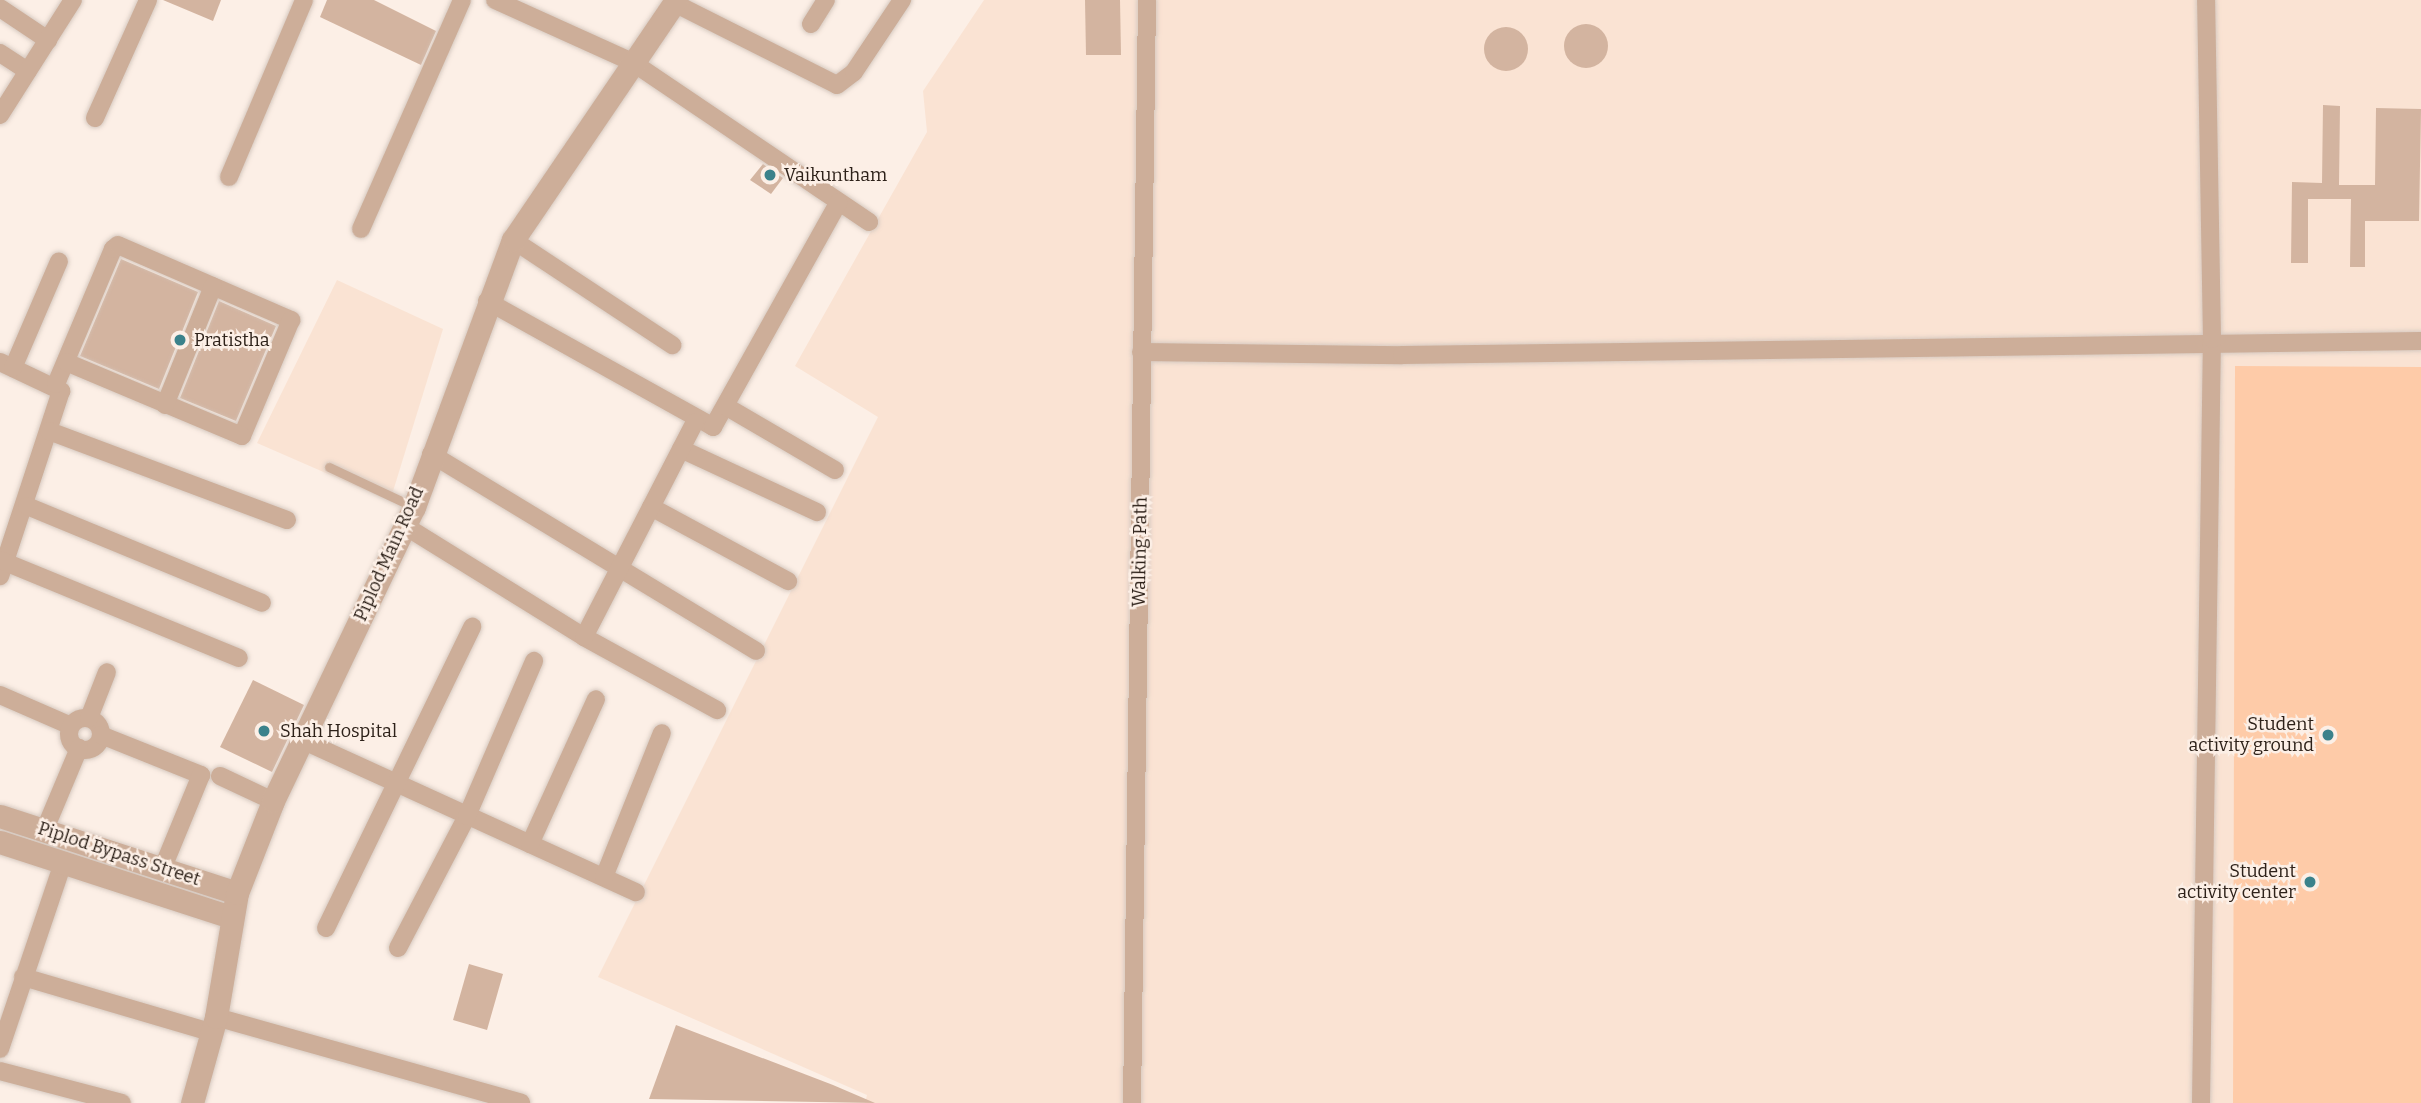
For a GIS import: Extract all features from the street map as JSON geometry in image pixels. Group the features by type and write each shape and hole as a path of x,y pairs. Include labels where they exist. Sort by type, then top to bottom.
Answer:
{"street":[{"path":"94,118 148,0"},
{"path":"229,177 304,0"},
{"path":"361,229 462,0"},
{"path":"495,0 542,8 632,62 869,222"},
{"path":"811,24 826,0"},
{"path":"675,2 837,85 854,72 902,0"},
{"name":"Walking Path","path":"1132,1103 1147,0"},
{"path":"2201,1103 2212,339 2206,0"},
{"path":"2,108 48,40 68,2"},
{"name":"Piplod Main Road","path":"192,1103 215,1025 237,892 273,801 409,517 487,301 513,240 675,2"},
{"path":"0,8 48,40"},
{"path":"0,53 28,71"},
{"path":"487,301 695,422 713,427 727,407 838,203"},
{"path":"513,240 672,345"},
{"path":"65,362 240,436 246,432 290,320 116,246 55,384 60,401 48,431 27,506 2,566 239,658"},
{"path":"55,384 7,365 59,261"},
{"path":"165,405 213,286"},
{"path":"1142,351 1402,355 2212,339 2421,341"},
{"path":"727,407 835,470"},
{"path":"584,638 695,422"},
{"path":"48,431 287,520"},
{"path":"681,449 817,512"},
{"path":"431,454 617,572 756,651"},
{"path":"27,506 262,603"},
{"path":"651,507 788,581"},
{"path":"409,517 584,638 717,710"},
{"path":"326,928 472,627"},
{"path":"398,948 467,816 534,661"},
{"path":"0,695 71,726 89,718 107,672"},
{"path":"530,844 596,699"},
{"path":"89,718 101,735 201,775 163,867"},
{"path":"71,726 70,741 79,748 93,748 101,735"},
{"path":"604,877 662,733"},
{"path":"302,740 636,892"},
{"path":"45,829 79,748"},
{"path":"220,776 273,801"},
{"name":"Piplod Bypass Street","path":"0,816 237,892"},
{"name":"Piplod Bypass Street","path":"0,842 62,866 231,917"},
{"path":"0,1049 62,866"},
{"path":"23,976 521,1103"},
{"path":"0,1071 122,1103"}],"lane":[{"path":"328,467 409,517"}],"shaded area":[{"path":"984,0 2421,0 2421,1103 865,1103 867,1095 598,977 878,417 795,366 927,132 923,91"},
{"path":"337,280 443,329 390,501 257,443"},
{"name":"Student activity ground","path":"2235,366 2421,367 2421,1103 2233,1103"}],"building":[{"path":"163,0 221,0 213,21"},
{"path":"327,0 374,0 436,31 421,65 320,17"},
{"path":"1085,0 1120,0 1121,55 1086,55"},
{"path":"1586,24 1602,30 1608,46 1602,62 1586,68 1570,62 1564,46 1570,30"},
{"path":"1506,27 1522,33 1528,49 1522,65 1506,71 1490,65 1484,49 1490,33"},
{"path":"2323,105 2340,106 2339,185 2375,185 2376,108 2421,109 2419,221 2365,221 2365,267 2350,267 2351,199 2308,199 2308,263 2291,263 2292,182 2322,183"},
{"name":"Vaikuntham","path":"763,164 783,178 771,194 750,180"},
{"path":"121,259 198,292 159,389 80,356"},
{"path":"219,301 276,326 236,421 180,398"},
{"path":"253,680 304,705 272,772 220,747"},
{"path":"469,964 503,974 487,1030 453,1020"},
{"path":"676,1025 833,1085 875,1103 649,1099"}],"place":[{"name":"Vaikuntham","path":"770,175"},
{"name":"Pratistha","path":"180,340"},
{"name":"Shah Hospital","path":"264,731"},
{"name":"Student activity ground","path":"2328,735"},
{"name":"Student activity center","path":"2310,882"}]}
